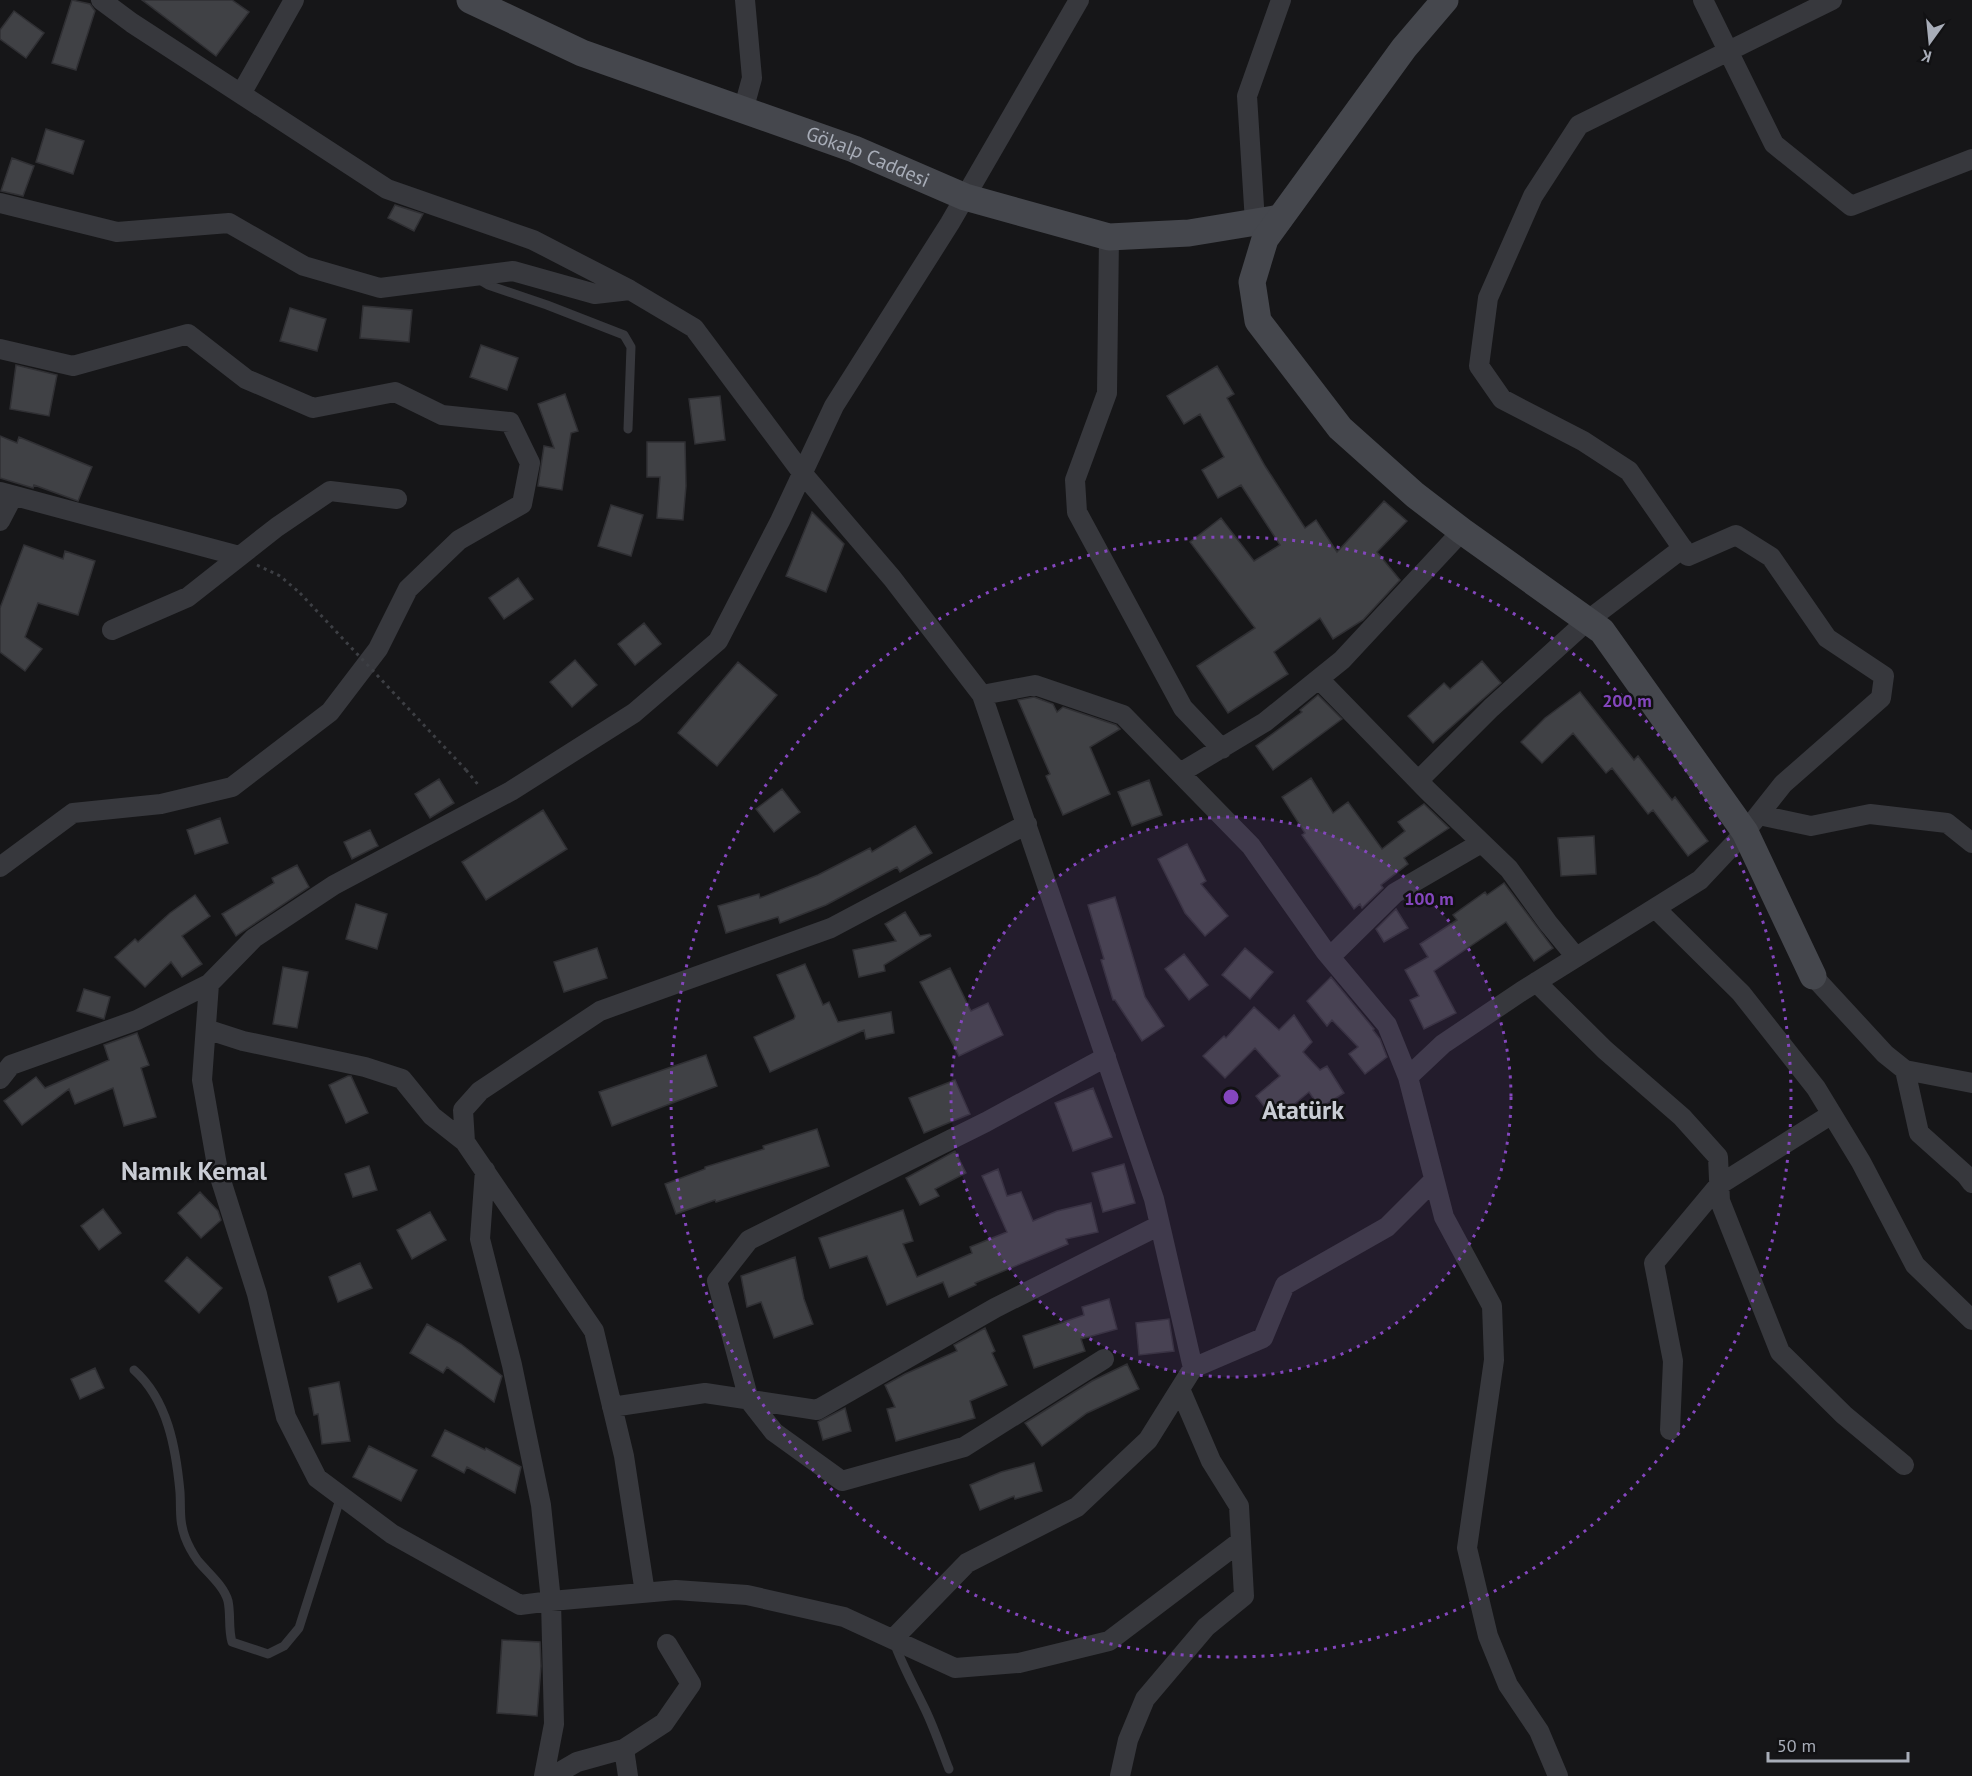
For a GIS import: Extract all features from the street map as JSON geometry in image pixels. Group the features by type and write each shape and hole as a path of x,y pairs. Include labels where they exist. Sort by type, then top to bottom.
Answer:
{"main road":[{"name":"Gökalp Caddesi","path":"470,0 582,53 854,149 965,196 1109,237 1189,233 1268,220"},
{"path":"1445,0 1404,48 1268,220 1265,239 1252,282 1258,321 1340,428 1415,495 1602,631 1752,824 1813,976"}],"street":[{"path":"101,0 132,23 387,189 533,240 630,290 694,328 803,474 892,578 982,695 1154,1199 1193,1368"},
{"path":"241,94 294,0"},
{"path":"743,111 752,78 745,0"},
{"path":"0,1079 11,1065 137,1020 209,984 254,938 334,885 511,791 634,713 718,641 803,474 834,406 965,196 1079,0"},
{"path":"1268,220 1247,96 1281,0"},
{"path":"1703,0 1774,144 1851,206 1972,159"},
{"path":"1408,1077 1443,1044 1536,982 1700,880 1752,824 1783,784 1881,698 1884,676 1827,638 1771,557 1736,535 1688,556 1629,471 1583,441 1502,399 1479,366 1488,298 1533,196 1579,125 1832,0"},
{"path":"0,203 117,232 229,223 304,266 380,288 513,271 595,294 630,290"},
{"path":"1109,237 1107,393 1075,480 1077,512 1184,708 1222,749"},
{"path":"0,349 73,366 188,334 246,379 314,408 395,392 442,415 510,422 530,463 522,504 459,540 408,589 378,649 330,712 232,787 161,804 73,813 0,867"},
{"path":"112,630 188,597 277,526 330,491 397,500"},
{"path":"0,521 7,494 239,556"},
{"path":"1180,773 1265,722 1342,660 1462,531"},
{"path":"1418,781 1491,708 1587,621 1683,548"},
{"path":"1319,679 1418,781 1509,869 1576,957"},
{"path":"982,695 1035,685 1123,715 1251,846 1330,957 1387,1025 1408,1077 1444,1217 1492,1306 1494,1360 1467,1548 1488,1636 1508,1685 1539,1731 1558,1776"},
{"path":"1752,824 1811,826 1870,814 1947,823 1972,843"},
{"path":"465,1142 463,1110 480,1091 600,1011 831,928 1027,824"},
{"path":"1330,957 1395,893 1481,843"},
{"path":"1655,908 1741,993 1816,1088 1861,1162 1915,1265 1972,1320"},
{"path":"1813,976 1885,1054 1905,1070 1972,1083"},
{"path":"1536,982 1605,1050 1682,1117 1718,1157 1720,1201 1780,1352 1844,1415 1904,1465"},
{"path":"209,984 202,1080 218,1171 257,1294 286,1417 317,1478 392,1534 520,1605 676,1590 747,1595 844,1617 955,1668 1019,1662 1109,1641 1241,1541"},
{"path":"206,1029 253,1043 365,1067 402,1079 432,1116 465,1142 594,1332 624,1456 645,1593"},
{"path":"1104,1359 964,1447 842,1481 774,1432 749,1400 717,1281 749,1240 986,1122 1106,1057"},
{"path":"1905,1070 1919,1133 1972,1183"},
{"path":"1670,1430 1673,1361 1654,1263 1719,1185 1832,1114"},
{"path":"485,1170 480,1239 512,1365 538,1494 551,1601 554,1724 544,1776"},
{"path":"893,1639 967,1563 1077,1507 1148,1440 1193,1368 1263,1338 1285,1285 1388,1227 1434,1180"},
{"path":"612,1407 705,1393 817,1410 995,1308 1160,1225"},
{"path":"1120,1776 1128,1740 1145,1699 1206,1627 1244,1596 1239,1506 1210,1461 1180,1389"},
{"path":"553,1776 577,1762 624,1749 664,1724 692,1684 667,1644"},
{"path":"624,1749 628,1776"}],"lane":[{"path":"472,276 488,285 547,304 624,335 631,347 628,429"},
{"path":"134,1370 152,1389 169,1427 178,1472 180,1520 185,1537 197,1559 212,1576 228,1601 228,1631 232,1642 268,1654 284,1646 299,1628 341,1496"},
{"path":"893,1639 913,1689 925,1708 949,1769"}],"path":[{"path":"239,556 280,576 300,593 466,770"}],"building":[{"path":"72,0 90,4 95,11 76,70 52,63"},
{"path":"142,0 232,0 249,12 216,56"},
{"path":"14,11 44,33 26,58 0,39 0,30"},
{"path":"46,129 84,141 73,174 36,162"},
{"path":"12,158 34,166 23,196 1,191"},
{"path":"395,205 423,214 414,231 388,218"},
{"path":"363,306 412,310 409,342 360,338"},
{"path":"290,308 326,319 317,351 280,341"},
{"path":"481,345 518,358 507,390 470,377"},
{"path":"16,365 57,375 49,416 10,409"},
{"path":"1217,366 1234,394 1227,398 1265,466 1305,528 1316,520 1337,552 1384,501 1407,521 1377,552 1400,580 1363,620 1333,639 1320,618 1274,652 1288,674 1228,713 1197,666 1255,628 1190,542 1221,518 1254,561 1280,545 1241,485 1218,498 1202,470 1224,457 1200,414 1184,424 1167,396"},
{"path":"565,394 578,431 571,433 562,490 538,486 544,446 554,448 538,404"},
{"path":"720,396 725,440 695,444 689,399"},
{"path":"0,436 17,443 19,437 92,467 78,501 34,485 33,488 0,478"},
{"path":"647,442 685,442 686,486 683,520 657,518 660,477 647,477"},
{"path":"611,505 643,515 631,556 598,546"},
{"path":"812,512 844,544 826,592 786,576"},
{"path":"24,545 63,559 65,551 95,561 78,615 38,603 25,637 42,649 25,671 0,652 0,608"},
{"path":"518,578 533,599 504,619 489,598"},
{"path":"644,623 661,644 635,665 618,644"},
{"path":"575,660 597,685 572,707 550,682"},
{"path":"1482,661 1501,683 1433,743 1408,716 1444,683 1450,689"},
{"path":"738,662 777,695 717,766 678,733"},
{"path":"1580,692 1634,760 1638,756 1672,800 1675,797 1708,841 1688,856 1653,810 1648,814 1612,768 1606,773 1573,733 1542,763 1521,742 1545,718"},
{"path":"1318,695 1342,719 1273,770 1256,746 1302,712 1300,710"},
{"path":"1034,697 1053,704 1057,712 1063,707 1116,725 1120,729 1090,747 1110,794 1063,815 1046,776 1050,774 1018,700"},
{"path":"1311,778 1333,813 1348,802 1382,849 1405,831 1398,822 1424,804 1449,828 1404,858 1408,864 1381,885 1383,888 1362,908 1360,904 1354,909 1302,835 1305,833 1282,797"},
{"path":"439,779 454,803 430,818 415,794"},
{"path":"1149,780 1162,815 1132,826 1118,792"},
{"path":"782,789 800,812 774,832 756,809"},
{"path":"543,810 567,849 486,900 462,862"},
{"path":"220,818 228,843 195,854 187,830"},
{"path":"915,826 932,853 900,872 897,867 826,905 780,923 778,917 726,933 718,906 759,894 760,898 818,875 870,848 872,852"},
{"path":"370,830 378,846 352,859 344,842"},
{"path":"1594,836 1596,874 1561,876 1558,838"},
{"path":"1187,844 1206,881 1201,884 1228,916 1205,936 1185,913 1158,859"},
{"path":"297,865 309,887 236,936 222,914 274,883 272,878"},
{"path":"1504,883 1553,948 1534,961 1506,922 1434,971 1456,1013 1424,1029 1410,1000 1419,996 1405,970 1428,957 1420,944 1457,920 1453,915 1485,892 1487,895"},
{"path":"195,895 210,916 182,936 202,964 182,977 171,962 145,987 115,957 135,939 138,942 170,913"},
{"path":"1115,897 1145,997 1164,1026 1142,1041 1113,1000 1088,905"},
{"path":"356,904 387,914 377,949 346,939"},
{"path":"1396,909 1408,928 1384,942 1376,929"},
{"path":"905,912 920,936 930,934 931,936 884,965 885,971 859,977 853,950 896,941 885,924"},
{"path":"597,948 607,978 564,992 554,962"},
{"path":"1245,948 1273,972 1250,999 1222,975"},
{"path":"1184,954 1208,985 1189,1000 1165,969"},
{"path":"805,964 823,1005 829,1002 838,1022 891,1012 894,1033 866,1039 864,1030 770,1072 754,1037 794,1019 795,1016 777,975"},
{"path":"283,967 308,972 297,1028 273,1024"},
{"path":"950,968 971,1011 988,1003 1003,1035 959,1056 920,982"},
{"path":"1331,977 1374,1029 1387,1057 1365,1074 1349,1054 1358,1047 1332,1020 1327,1026 1307,1001"},
{"path":"84,989 110,997 104,1019 77,1011"},
{"path":"1254,1007 1279,1030 1294,1015 1312,1042 1303,1052 1320,1070 1327,1066 1344,1093 1320,1108 1309,1092 1275,1120 1256,1096 1280,1076 1255,1048 1225,1078 1203,1056 1224,1036 1226,1038"},
{"path":"137,1033 149,1065 141,1068 156,1117 124,1126 113,1088 75,1104 69,1089 22,1125 4,1101 36,1077 45,1088 109,1060 104,1045"},
{"path":"706,1055 717,1086 612,1126 599,1092"},
{"path":"351,1076 368,1113 346,1123 329,1085"},
{"path":"955,1080 970,1114 924,1133 909,1098"},
{"path":"1093,1088 1112,1137 1073,1151 1055,1103"},
{"path":"817,1129 829,1166 676,1214 665,1184 705,1169 705,1167 764,1149 763,1146"},
{"path":"955,1151 966,1173 935,1189 939,1196 920,1205 906,1178"},
{"path":"1124,1164 1135,1203 1103,1212 1092,1173"},
{"path":"369,1166 377,1190 353,1197 345,1174"},
{"path":"998,1169 1007,1196 1021,1192 1033,1221 1057,1211 1091,1203 1098,1232 1066,1239 1068,1244 975,1283 976,1285 949,1297 943,1282 887,1305 867,1256 830,1268 819,1238 903,1210 913,1241 903,1244 917,1277 972,1253 970,1247 1007,1232 982,1176"},
{"path":"200,1192 218,1211 221,1220 201,1238 178,1213"},
{"path":"103,1209 121,1233 99,1250 81,1226"},
{"path":"430,1212 446,1240 412,1259 397,1230"},
{"path":"187,1257 222,1288 199,1313 165,1281"},
{"path":"795,1257 804,1299 813,1324 774,1338 761,1302 747,1307 741,1276"},
{"path":"360,1263 372,1288 338,1302 329,1277"},
{"path":"1109,1299 1117,1329 1081,1339 1085,1351 1034,1368 1023,1336 1084,1315 1082,1307"},
{"path":"1169,1319 1174,1351 1139,1355 1136,1323"},
{"path":"427,1324 461,1344 502,1376 494,1402 447,1367 443,1373 410,1353"},
{"path":"985,1328 995,1351 992,1353 1007,1385 970,1401 975,1418 896,1441 887,1409 895,1407 885,1385 957,1351 954,1345"},
{"path":"1127,1364 1139,1389 1087,1413 1042,1446 1025,1423 1092,1381"},
{"path":"95,1368 104,1388 80,1399 71,1379"},
{"path":"339,1382 350,1441 322,1444 318,1414 314,1415 309,1388"},
{"path":"845,1408 851,1431 823,1440 818,1422"},
{"path":"445,1430 521,1467 515,1493 467,1467 464,1473 432,1456"},
{"path":"369,1446 417,1470 401,1501 353,1477"},
{"path":"1034,1463 1042,1491 1015,1499 1014,1496 980,1510 970,1485 1001,1472"},
{"path":"502,1640 540,1642 541,1666 537,1716 497,1713"}],"district":[{"name":"Atatürk","path":"1303,1110"},
{"name":"Namık Kemal","path":"194,1171"}]}
